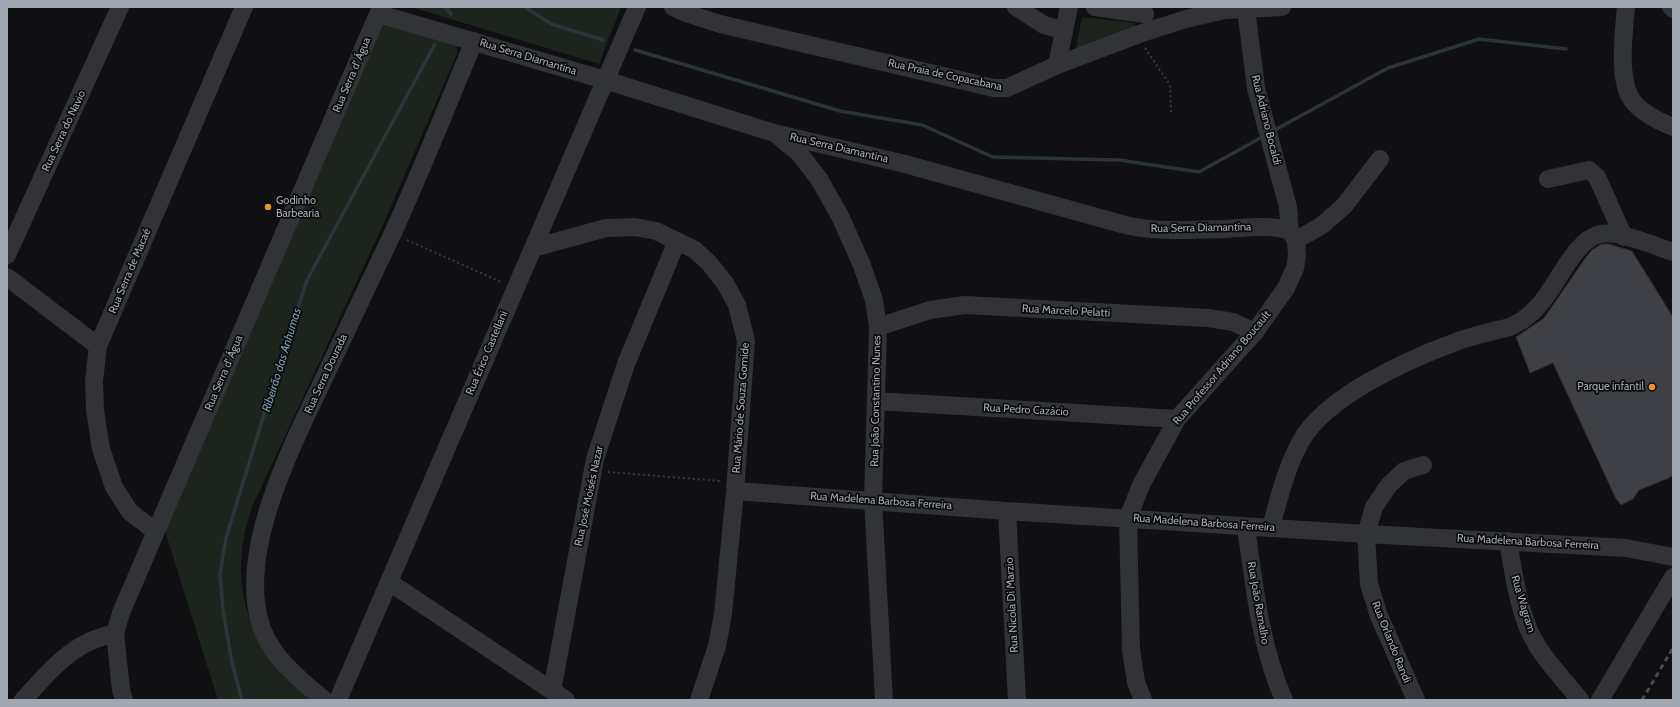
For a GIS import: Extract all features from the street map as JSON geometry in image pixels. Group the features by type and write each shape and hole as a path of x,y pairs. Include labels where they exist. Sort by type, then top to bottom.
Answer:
{"street":[{"name":"Rua Serra do Navio","path":"7,255 120,7"},
{"name":"Rua Serra de Macaé","path":"155,531 130,512 126,506 114,487 101,449 94,396 98,346 244,7"},
{"name":"Rua Érico Castellani","path":"338,700 637,7"},
{"name":"Rua Praia de Copacabana","path":"673,7 686,13 720,24 994,88 1007,88 1057,65 1142,33 1186,19 1225,9 1282,7"},
{"path":"1016,7 1044,25 1063,30"},
{"path":"1057,65 1063,30 1069,7"},
{"path":"1095,7 1145,11 1142,33"},
{"path":"1626,7 1623,58 1625,79 1630,96 1639,107 1673,127"},
{"name":"Rua Adriano Bocaldi","path":"1246,9 1256,88 1288,207 1295,239"},
{"name":"Rua Serra Diamantina","path":"380,10 474,41 774,133 905,164 1135,227 1146,229 1185,230 1273,228 1286,229 1295,239"},
{"name":"Rua Serra d' Água","path":"115,633 121,613 155,531 380,10"},
{"name":"Rua Serra Dourada","path":"324,700 288,669 275,654 265,637 258,618 256,600 258,547 271,501 287,458 392,234 474,41"},
{"name":"Rua João Constantino Nunes","path":"774,133 799,153 819,179 840,216 861,263 874,300 878,328 873,500 884,700"},
{"path":"1295,239 1321,226 1344,206 1380,159"},
{"path":"1548,179 1589,170 1597,178 1621,235"},
{"name":"Rua Mário de Souza Gomide","path":"533,248 606,228 635,227 656,231 695,250 709,263 725,283 737,305 746,340 736,487 723,614 716,646 699,700"},
{"path":"1271,527 1286,474 1301,440 1321,415 1341,400 1378,378 1429,352 1455,342 1511,326 1531,314 1549,293 1571,258 1584,243 1599,234 1621,235 1673,252"},
{"name":"Rua Professor Adriano Boucault","path":"1143,700 1136,682 1131,650 1128,518 1141,486 1178,419 1255,332 1286,288 1295,268 1295,239"},
{"name":"Rua José Moisés Nazar","path":"559,696 593,471 611,408 626,364 677,241"},
{"path":"7,277 98,346"},
{"name":"Rua Marcelo Pelatti","path":"878,328 930,310 965,305 1208,318 1233,322 1255,332"},
{"name":"Rua Pedro Cazácio","path":"876,401 1178,419"},
{"name":"Rua Orlando Randi","path":"1416,700 1379,616 1370,584 1366,534 1374,507 1389,485 1404,472 1423,465"},
{"name":"Rua Madelena Barbosa Ferreira","path":"736,487 1007,511 1366,534 1626,548 1673,557"},
{"name":"Rua Nicola Di Marzio","path":"1007,511 1017,700"},
{"name":"Rua João Ramalho","path":"1246,526 1260,626 1276,683 1284,700"},
{"name":"Rua Wagram","path":"1508,541 1517,590 1528,628 1540,649 1580,700"},
{"path":"1600,700 1673,577"},
{"path":"389,582 559,696"},
{"path":"23,700 57,664 82,645 115,633 121,690 124,700"}],"path":[{"path":"1142,33 1145,49 1170,85 1172,113"},
{"path":"392,234 515,288"},
{"path":"593,471 736,487"}],"shaded area":[{"path":"411,7 621,7 599,64"},
{"path":"1082,17 1135,23 1135,29 1076,49"},
{"path":"384,22 457,46 457,54 383,225 252,507 242,551 241,572 243,593 248,614 256,634 266,653 280,672 309,700 218,700 164,528"}],"building":[{"path":"1602,244 1609,244 1632,251 1673,317 1673,475 1639,490 1633,499 1621,505 1616,499 1553,363 1530,373 1516,337 1544,318 1586,257 1592,250"}],"waterway":[{"path":"445,7 451,14"},
{"path":"525,7 551,24 603,40"},
{"path":"1273,131 1388,68 1479,39 1566,49"},
{"name":"Ribeirão das Anhumas","path":"242,700 232,663 223,610 220,574 226,538 307,280 435,44"},
{"path":"635,50 840,111 922,125 993,157 1119,160 1199,172 1264,136"}],"railway":[{"path":"1642,700 1673,648"}],"place":[{"name":"Godinho Barbearia","path":"268,207"},
{"name":"Parque infantil","path":"1652,387"}]}
